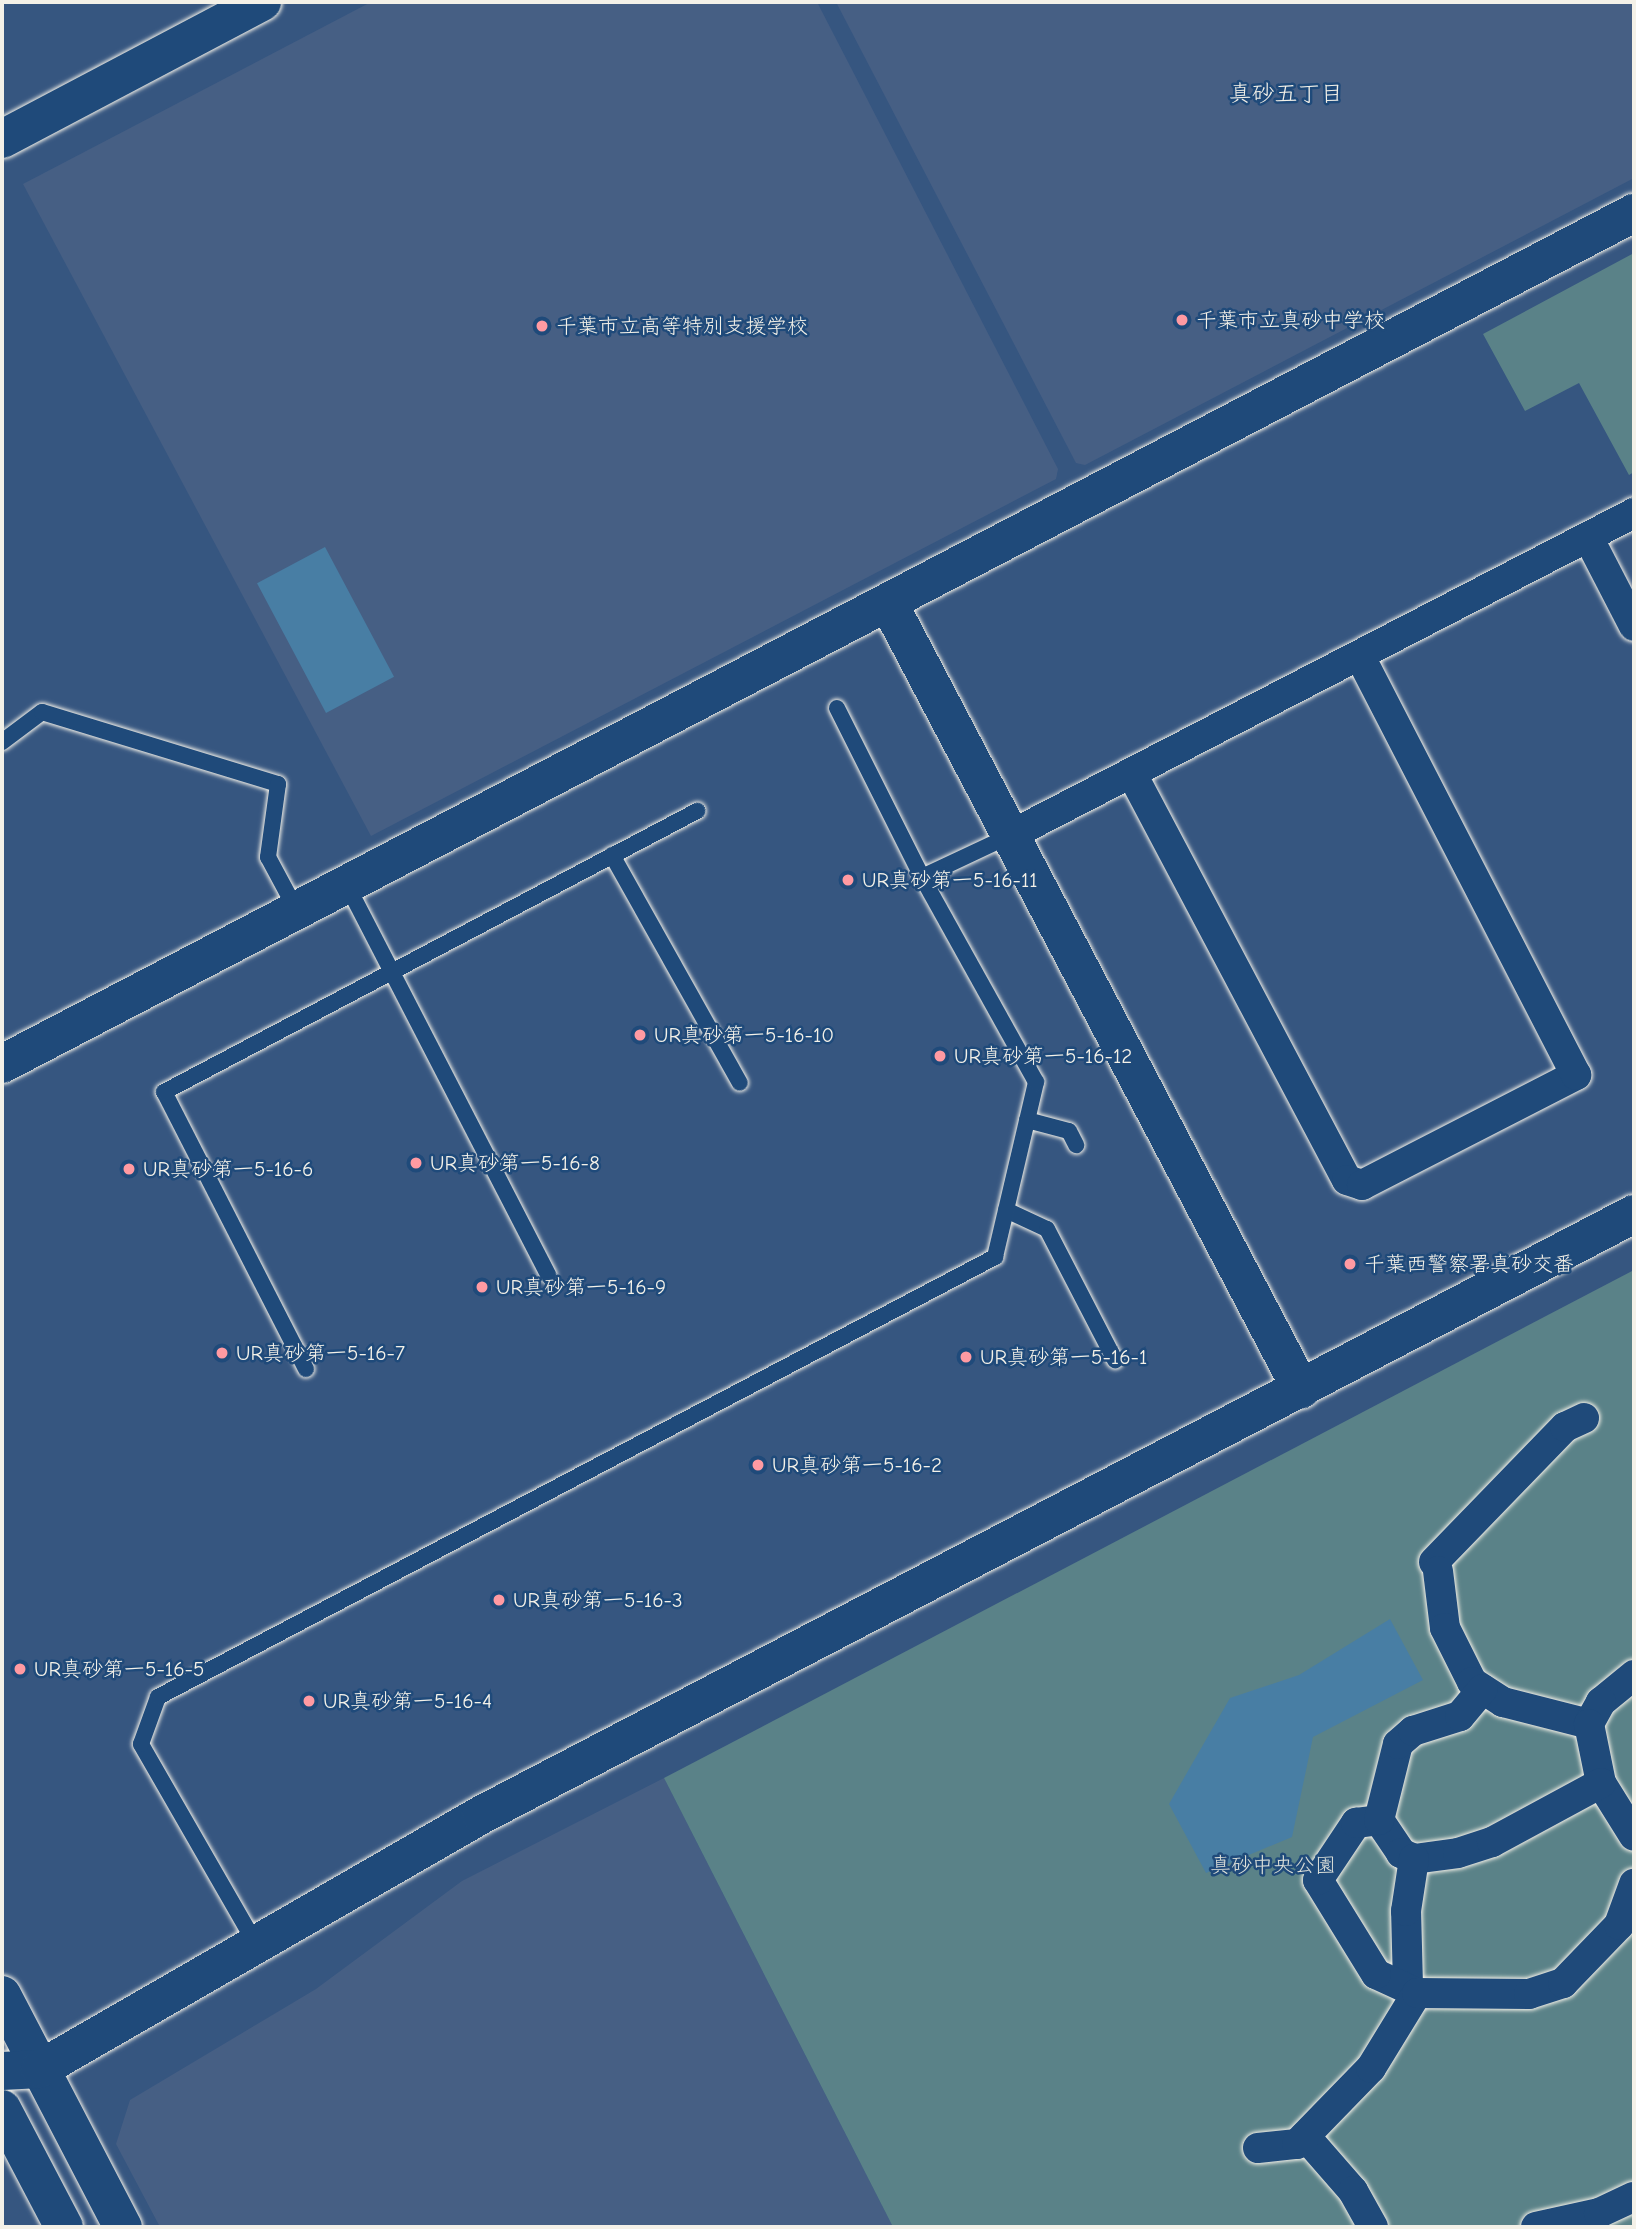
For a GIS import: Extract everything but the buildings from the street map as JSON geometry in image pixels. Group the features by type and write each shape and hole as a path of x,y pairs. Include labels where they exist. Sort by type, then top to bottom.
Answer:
{"street":[{"path":"2,139 262,2"},
{"path":"2,1064 889,604 1634,213"},
{"path":"1009,835 1132,774 1634,513"},
{"path":"1588,537 1634,626"},
{"path":"889,604 1301,1389"},
{"path":"1132,774 1347,1180 1362,1185 1576,1075 1360,656"},
{"path":"64,2227 4,2120 40,2069 257,1947 481,1815 1634,1214"},
{"path":"1584,1418 1565,1427 1436,1567 1453,1651 1483,1689 1503,1702 1589,1724"},
{"path":"1634,1675 1601,1702 1589,1724 1601,1783 1634,1836"},
{"path":"1483,1689 1460,1716 1413,1731 1398,1744 1379,1820 1401,1853 1414,1859 1492,1842 1601,1783"},
{"path":"1379,1820 1356,1823 1318,1880 1376,1974 1412,1989 1529,1994 1563,1983 1619,1925 1634,1884"},
{"path":"1258,2148 1282,2149 1305,2136 1371,2068 1412,1989 1406,1911 1414,1859"},
{"path":"2,1995 122,2227"},
{"path":"2,2071 40,2069"},
{"path":"1305,2136 1353,2191 1374,2227"},
{"path":"1536,2227 1599,2213 1634,2197"}],"lane":[{"path":"257,1947 141,1744 158,1698 995,1257 1036,1082 922,877 837,708"},
{"path":"2,742 41,712 278,784 268,857 298,911"},
{"path":"306,1369 164,1092 389,969 697,811"},
{"path":"922,877 1009,835"},
{"path":"612,855 740,1083"},
{"path":"347,886 548,1275"},
{"path":"1027,1120 1069,1131 1076,1145"},
{"path":"1006,1210 1047,1229 1115,1360"}],"shaded area":[{"name":"千葉市立高等特別支援学校","path":"371,2 817,2 1058,469 1056,479 371,836 23,184"},
{"name":"千葉市立真砂中学校","path":"836,2 1634,2 1634,178 1085,465 1076,463"},
{"path":"325,547 394,677 326,713 257,583"},
{"path":"1390,1619 1423,1680 1313,1737 1292,1837 1206,1873 1169,1804 1230,1698 1299,1675"},
{"path":"664,1778 893,2227 160,2227 116,2144 130,2100 316,1989 462,1881"}],"green space":[{"path":"1634,253 1634,472 1629,475 1579,383 1525,411 1483,334"},
{"name":"真砂中央公園","path":"1634,1270 1634,2227 893,2227 664,1778"}],"place":[{"name":"千葉市立真砂中学校","path":"1182,320"},
{"name":"千葉市立高等特別支援学校","path":"542,326"},
{"name":"UR真砂第一5-16-11","path":"848,880"},
{"name":"UR真砂第一5-16-10","path":"640,1035"},
{"name":"UR真砂第一5-16-12","path":"940,1056"},
{"name":"UR真砂第一5-16-8","path":"416,1163"},
{"name":"UR真砂第一5-16-6","path":"129,1169"},
{"name":"千葉西警察署真砂交番","path":"1350,1264"},
{"name":"UR真砂第一5-16-9","path":"482,1287"},
{"name":"UR真砂第一5-16-7","path":"222,1353"},
{"name":"UR真砂第一5-16-1","path":"966,1357"},
{"name":"UR真砂第一5-16-2","path":"758,1465"},
{"name":"UR真砂第一5-16-3","path":"499,1600"},
{"name":"UR真砂第一5-16-5","path":"20,1669"},
{"name":"UR真砂第一5-16-4","path":"309,1701"}],"district":[{"name":"真砂五丁目","path":"1286,94"}]}
